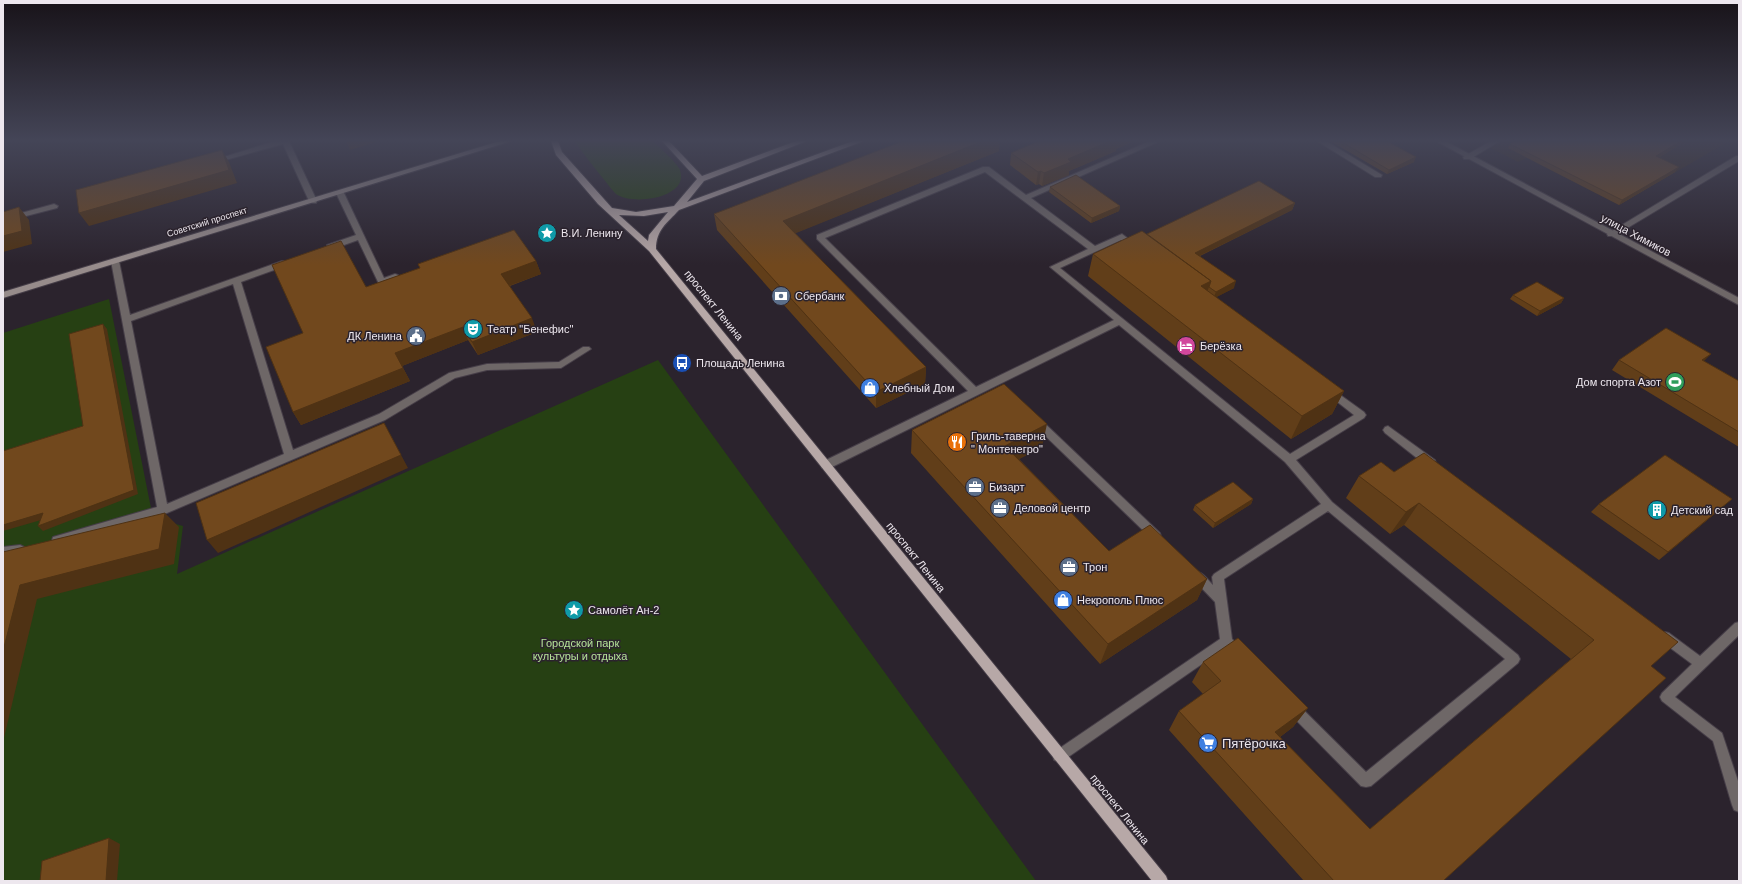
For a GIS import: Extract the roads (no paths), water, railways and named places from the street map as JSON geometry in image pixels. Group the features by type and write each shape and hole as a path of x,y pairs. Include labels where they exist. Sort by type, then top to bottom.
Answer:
{"main road":[{"name":"Советский проспект","path":"3,294 375,182"},
{"name":"проспект Ленина","path":"585,182 609,209 652,249 1161,881"},
{"path":"652,249 652,237 698,182"},
{"path":"609,209 622,214 654,214 678,208 748,182"}],"street":[{"path":"303,182 312,201"},
{"path":"954,182 820,237 975,392"},
{"path":"1004,182 1094,249"},
{"path":"1025,198 1061,182"},
{"name":"улица Химиков","path":"1514,182 1739,302"},
{"path":"1611,234 1698,182"},
{"path":"340,193 382,282 404,274"},
{"path":"3,220 54,206"},
{"path":"324,249 360,236"},
{"path":"1140,251 1122,237 1054,268 1289,459 1328,505 1514,659 1366,781 1226,641 1220,598 1218,577 1328,505"},
{"path":"126,319 294,259"},
{"path":"115,261 162,510"},
{"path":"236,280 290,456"},
{"path":"826,465 975,392 999,385 1120,322"},
{"path":"45,543 162,510 382,417 452,375 487,367 561,365 586,349"},
{"path":"1289,459 1360,415 1323,386"},
{"path":"1031,415 1163,543"},
{"path":"1388,430 1439,468"},
{"path":"3,552 15,551 30,547"},
{"path":"1186,565 1220,598"},
{"path":"1739,627 1666,697 1718,737 1739,805"},
{"path":"1656,630 1701,664"},
{"path":"1059,756 1226,641"}],"place":[{"name":"В.И. Ленину","path":"547,233"},
{"name":"Сбербанк","path":"781,296"},
{"name":"Театр \"Бенефис\"","path":"473,329"},
{"name":"ДК Ленина","path":"416,336"},
{"name":"Берёзка","path":"1186,346"},
{"name":"Площадь Ленина","path":"682,363"},
{"name":"Дом спорта Азот","path":"1675,382"},
{"name":"Хлебный Дом","path":"870,388"},
{"name":"Гриль-таверна \" Монтенегро\"","path":"957,442"},
{"name":"Бизарт","path":"975,487"},
{"name":"Деловой центр","path":"1000,508"},
{"name":"Детский сад","path":"1657,510"},
{"name":"Трон","path":"1069,567"},
{"name":"Некрополь Плюс","path":"1063,600"},
{"name":"Самолёт Ан-2","path":"574,610"},
{"name":"Пятёрочка","path":"1208,743"}],"park label":[{"name":"Городской парк культуры и отдыха","path":"580,649"}]}
